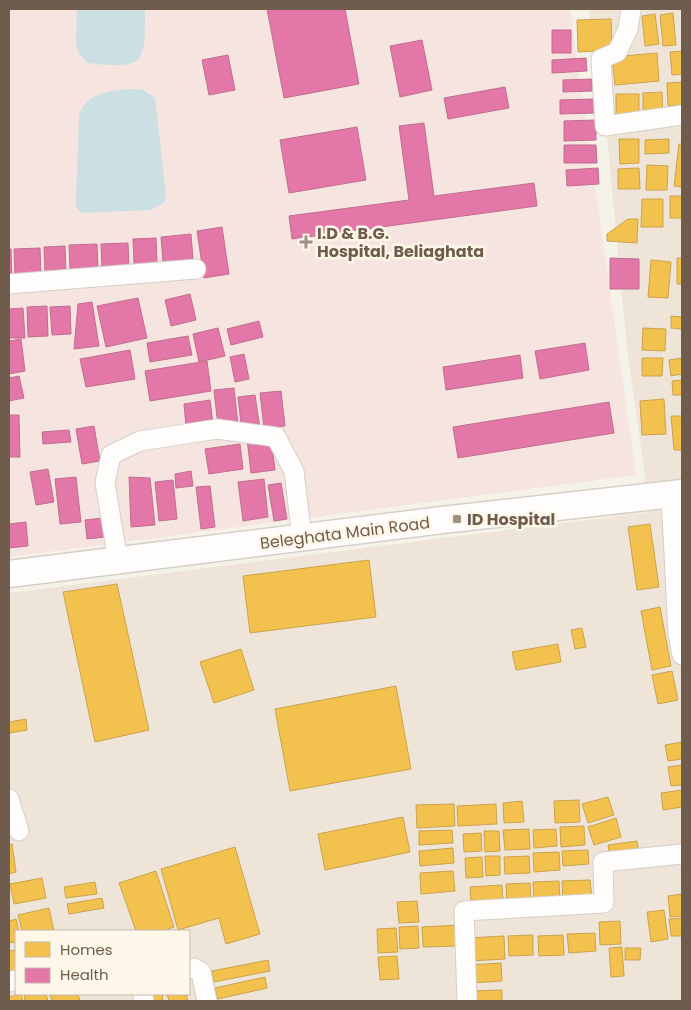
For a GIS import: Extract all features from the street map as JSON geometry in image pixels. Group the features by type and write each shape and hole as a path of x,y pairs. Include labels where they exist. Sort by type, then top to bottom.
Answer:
{"main road":[{"name":"Beleghata Main Road","path":"9,574 677,493"}],"street":[{"path":"631,9 628,29 617,52 601,59 605,126 679,117 682,115"},
{"path":"9,284 196,269"},
{"path":"118,561 105,483 111,455 140,441 217,429 276,437 294,471 302,538"},
{"path":"677,493 678,634 682,655"},
{"path":"9,799 19,831"},
{"path":"467,1001 464,910 604,903 603,862 682,854"},
{"path":"190,969 194,968 201,972 206,1001"}],"shaded area":[{"name":"I.D & B.G. Hospital, Beliaghata","path":"9,9 570,9 636,475 9,557"},
{"path":"77,9 145,9 144,41 142,52 138,59 132,63 121,65 88,63 79,54 76,44"},
{"path":"589,9 682,9 682,1001 9,1001 9,593 650,512 627,348 607,137"},
{"path":"130,89 143,90 155,98 166,195 165,202 151,210 82,213 76,207 79,115 83,107 93,97 107,92"}],"building: Homes":[{"path":"673,13 676,45 663,46 660,15"},
{"path":"655,14 659,44 645,46 642,16"},
{"path":"611,19 612,50 578,52 577,20"},
{"path":"682,51 682,74 672,75 670,52"},
{"path":"657,53 659,81 615,85 612,57"},
{"path":"682,82 682,105 668,106 667,83"},
{"path":"662,92 663,118 643,118 643,93"},
{"path":"616,94 639,94 639,116 616,117"},
{"path":"619,139 639,139 639,163 620,164"},
{"path":"669,139 669,153 645,154 645,140"},
{"path":"679,144 682,144 682,187 674,186"},
{"path":"647,165 668,166 667,190 646,190"},
{"path":"639,168 640,189 618,189 618,169"},
{"path":"670,196 682,196 682,218 670,218"},
{"path":"642,199 663,199 663,227 641,227"},
{"path":"628,219 638,219 637,243 607,241 607,234"},
{"path":"677,258 682,258 682,284 677,284"},
{"path":"651,260 671,262 668,298 648,297"},
{"path":"671,316 682,317 682,329 671,328"},
{"path":"643,328 666,329 665,351 642,350"},
{"path":"642,358 663,358 662,376 642,376"},
{"path":"682,358 682,374 671,376 669,360"},
{"path":"682,380 682,395 673,395 672,381"},
{"path":"664,399 666,434 642,435 640,401"},
{"path":"671,416 682,416 682,450 674,450"},
{"path":"650,524 659,587 637,590 628,527"},
{"path":"369,560 376,617 250,633 243,576"},
{"path":"117,584 149,730 95,742 63,592"},
{"path":"660,607 671,666 652,670 641,611"},
{"path":"582,628 586,647 575,649 571,630"},
{"path":"558,644 561,662 516,670 512,652"},
{"path":"241,649 254,690 214,703 200,662"},
{"path":"672,671 678,700 658,704 652,675"},
{"path":"396,686 411,769 290,791 275,709"},
{"path":"26,719 27,730 9,733 9,722"},
{"path":"682,742 682,759 668,761 665,745"},
{"path":"682,765 682,785 671,786 668,767"},
{"path":"682,790 682,807 663,810 661,793"},
{"path":"608,797 614,815 588,823 582,804"},
{"path":"579,800 580,822 555,823 554,801"},
{"path":"522,801 524,822 504,823 503,803"},
{"path":"454,804 455,826 417,828 416,805"},
{"path":"496,804 497,824 458,826 457,806"},
{"path":"403,817 410,852 325,870 318,834"},
{"path":"616,818 621,837 594,845 588,827"},
{"path":"584,826 585,845 561,847 560,827"},
{"path":"529,829 530,849 505,850 503,830"},
{"path":"556,829 557,846 534,848 533,830"},
{"path":"452,830 453,843 419,845 419,831"},
{"path":"484,831 499,831 500,851 485,852"},
{"path":"481,833 482,851 464,852 463,834"},
{"path":"637,841 639,854 610,858 608,845"},
{"path":"12,844 16,872 9,874 9,845"},
{"path":"235,847 260,934 226,944 219,918 178,930 161,869"},
{"path":"453,848 454,863 420,866 419,851"},
{"path":"588,850 589,864 563,866 562,851"},
{"path":"559,852 560,870 534,872 533,853"},
{"path":"485,856 500,856 500,875 486,876"},
{"path":"529,856 530,873 505,874 504,857"},
{"path":"482,857 483,877 466,878 465,858"},
{"path":"156,871 174,927 166,930 136,930 119,883"},
{"path":"453,871 455,891 421,894 420,873"},
{"path":"42,878 46,898 14,904 10,884"},
{"path":"590,880 592,899 563,900 562,881"},
{"path":"559,881 560,901 534,902 533,882"},
{"path":"95,882 97,894 66,898 64,887"},
{"path":"530,883 531,901 507,903 506,884"},
{"path":"502,885 503,902 471,904 470,887"},
{"path":"682,894 682,916 670,917 668,896"},
{"path":"102,898 104,908 69,914 67,904"},
{"path":"417,901 419,922 399,923 397,902"},
{"path":"49,908 54,930 22,930 18,915"},
{"path":"664,910 668,939 651,942 647,912"},
{"path":"682,918 682,936 671,936 669,919"},
{"path":"16,919 19,930 15,930 15,942 9,943 9,921"},
{"path":"620,921 621,944 600,945 599,922"},
{"path":"458,925 459,946 423,947 422,927"},
{"path":"418,926 419,948 400,949 399,927"},
{"path":"396,928 398,952 378,953 377,929"},
{"path":"595,933 596,951 569,953 567,934"},
{"path":"533,935 533,955 509,956 508,936"},
{"path":"563,935 564,955 539,956 538,936"},
{"path":"504,936 505,959 470,961 468,938"},
{"path":"622,947 624,976 611,977 609,948"},
{"path":"625,948 641,948 640,960 625,960"},
{"path":"15,950 15,977 9,978 9,951"},
{"path":"397,956 399,979 380,980 378,957"},
{"path":"268,960 270,971 214,982 212,971"},
{"path":"501,963 502,981 472,983 471,965"},
{"path":"265,977 267,988 218,999 215,988"},
{"path":"502,990 502,1001 469,1001 469,991"},
{"path":"21,995 23,1001 9,1001 9,997"},
{"path":"24,995 46,995 48,1001 25,1001"},
{"path":"50,995 78,995 80,1001 52,1001"},
{"path":"144,995 162,995 163,1001 146,1001"},
{"path":"167,995 186,995 188,1001 169,1001"}],"building: Health":[{"path":"267,9 345,9 359,84 284,98"},
{"path":"552,30 571,30 571,53 552,53"},
{"path":"422,40 432,90 400,97 390,46"},
{"path":"228,55 235,90 209,95 202,60"},
{"path":"586,58 587,71 552,73 552,60"},
{"path":"592,79 592,91 563,92 563,80"},
{"path":"505,87 509,108 448,119 444,98"},
{"path":"594,99 595,113 560,114 560,100"},
{"path":"596,120 596,140 564,141 564,121"},
{"path":"424,123 434,196 534,183 537,206 292,239 289,216 409,200 399,126"},
{"path":"357,127 366,180 289,193 280,140"},
{"path":"564,145 596,145 597,163 564,163"},
{"path":"598,168 599,184 567,186 566,170"},
{"path":"222,227 229,274 204,278 197,231"},
{"path":"191,234 193,259 163,262 161,237"},
{"path":"156,238 157,263 134,264 133,239"},
{"path":"128,243 129,267 102,268 101,244"},
{"path":"97,244 98,268 70,269 69,245"},
{"path":"65,246 66,273 45,273 44,247"},
{"path":"40,248 41,276 15,277 14,249"},
{"path":"9,249 11,249 12,279 9,279"},
{"path":"610,258 639,259 639,289 610,289"},
{"path":"190,294 196,320 171,326 165,300"},
{"path":"138,298 147,338 106,347 97,306"},
{"path":"92,302 99,346 74,349 78,304"},
{"path":"47,306 48,336 28,337 27,307"},
{"path":"70,306 71,334 52,335 50,307"},
{"path":"23,308 25,338 9,338 9,309"},
{"path":"259,321 263,337 231,345 227,329"},
{"path":"218,328 225,356 199,362 193,334"},
{"path":"188,336 192,355 150,362 147,343"},
{"path":"21,339 25,371 9,374 9,341"},
{"path":"585,343 589,370 540,379 535,351"},
{"path":"130,350 135,379 86,387 80,359"},
{"path":"244,354 249,379 235,382 230,357"},
{"path":"520,355 523,378 446,390 443,367"},
{"path":"207,361 211,391 150,401 145,371"},
{"path":"19,376 24,398 9,401 9,378"},
{"path":"234,388 238,424 218,426 214,390"},
{"path":"281,391 285,426 264,428 260,393"},
{"path":"255,395 260,429 242,432 238,397"},
{"path":"210,400 213,423 186,426 184,404"},
{"path":"609,402 614,433 458,458 453,427"},
{"path":"9,415 19,415 20,457 9,457"},
{"path":"94,426 100,461 82,464 76,429"},
{"path":"69,430 71,442 43,444 42,432"},
{"path":"271,437 275,470 251,473 247,439"},
{"path":"240,444 243,469 209,474 205,449"},
{"path":"48,469 54,502 36,505 30,472"},
{"path":"191,471 193,486 176,488 175,474"},
{"path":"76,477 81,522 60,524 55,479"},
{"path":"129,477 150,478 155,525 131,527"},
{"path":"264,479 268,517 243,521 238,482"},
{"path":"173,480 177,519 159,521 155,482"},
{"path":"281,483 287,519 274,521 268,485"},
{"path":"210,486 215,527 201,529 196,487"},
{"path":"103,518 105,537 87,539 85,520"},
{"path":"26,522 28,546 9,548 9,524"}],"place":[{"name":"I.D & B.G. Hospital, Beliaghata","path":"306,242"},
{"name":"ID Hospital","path":"457,519"}]}
